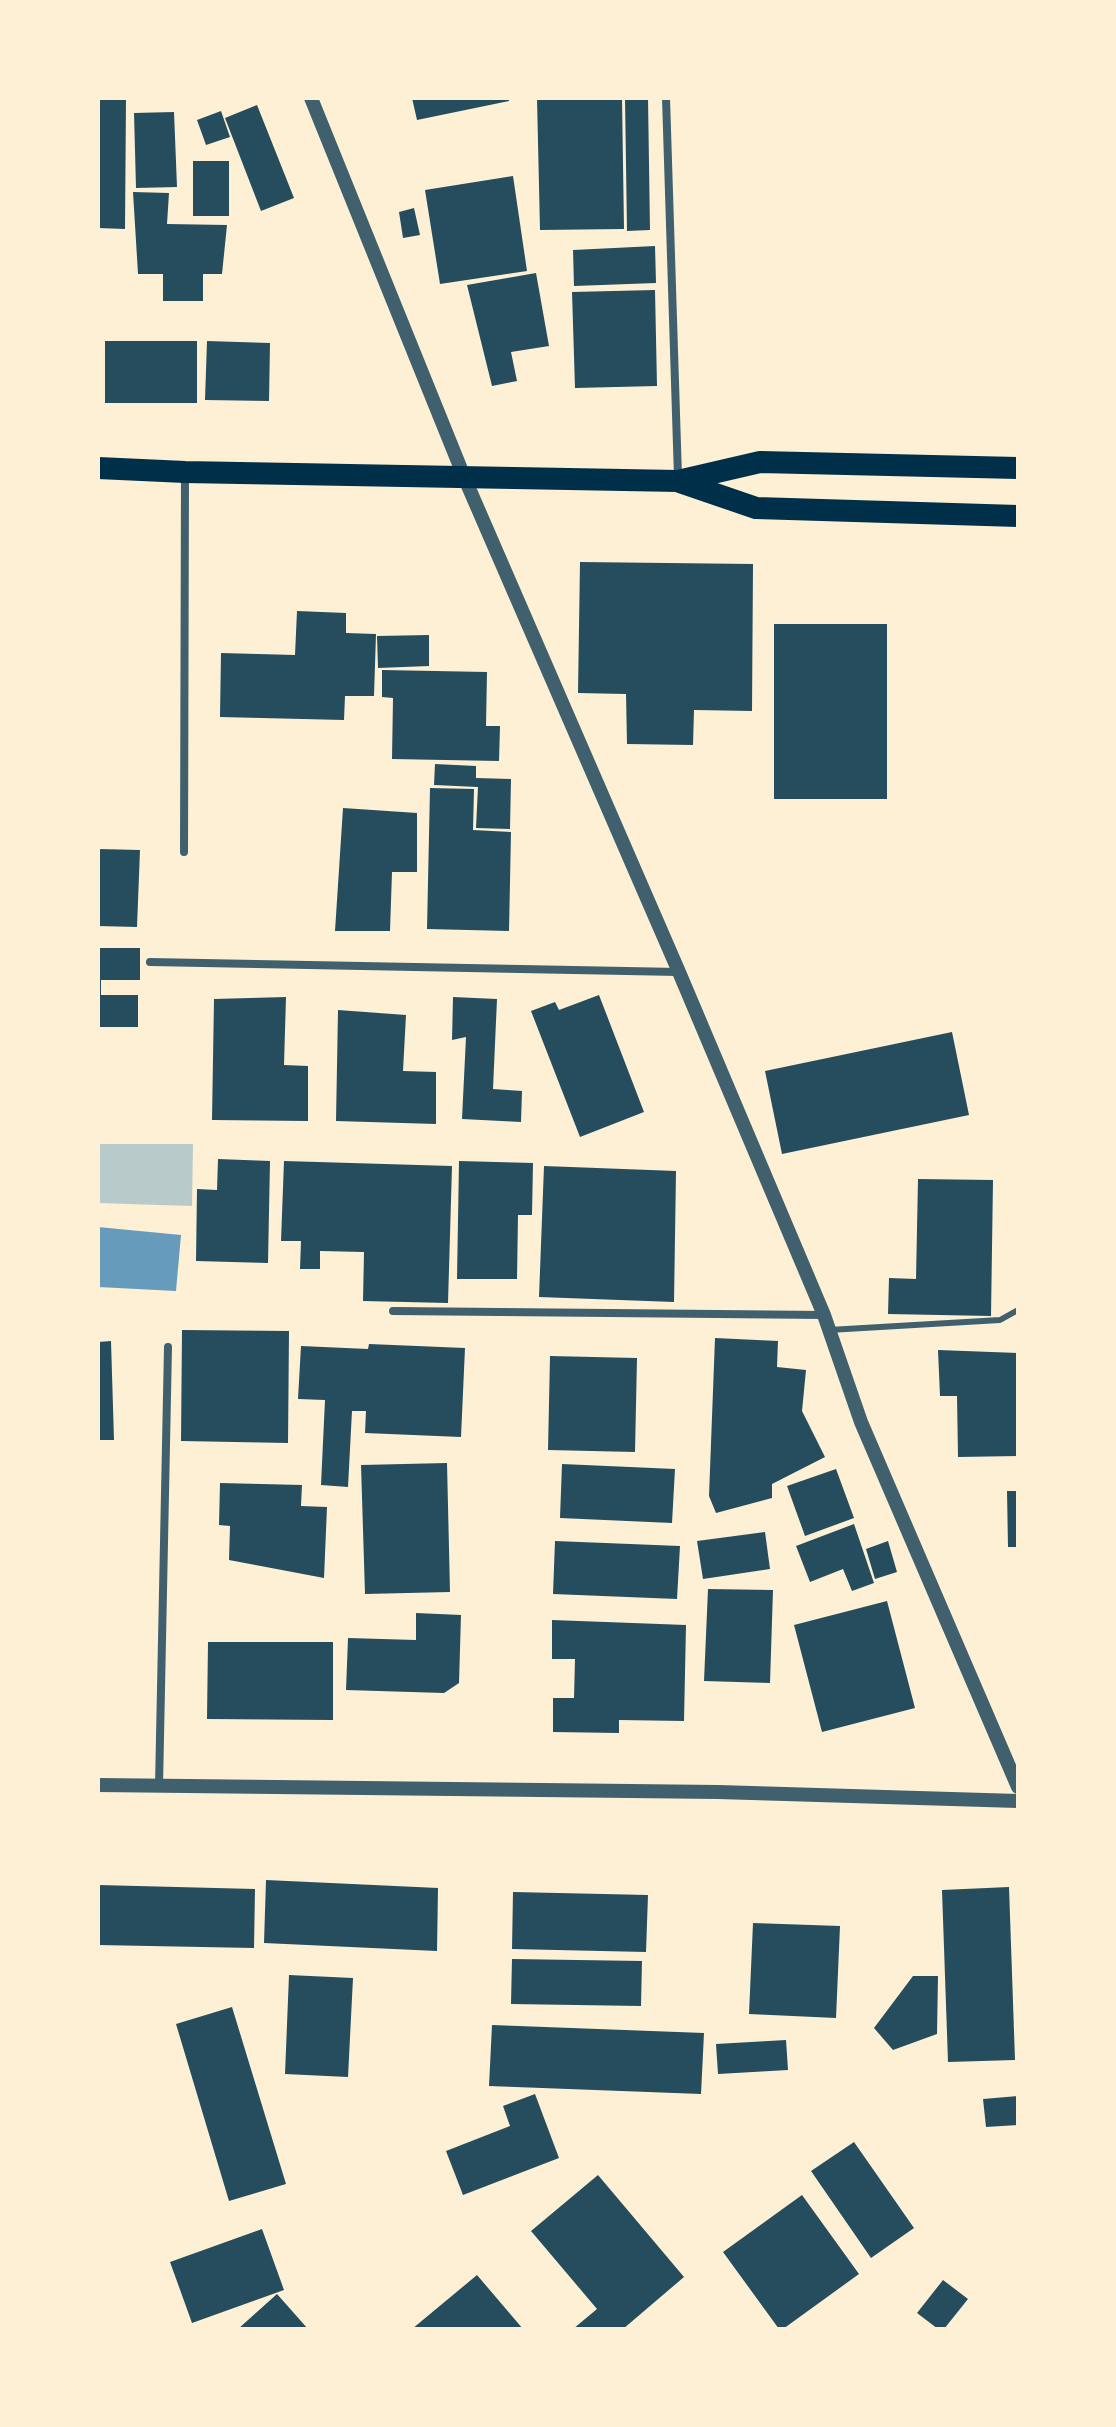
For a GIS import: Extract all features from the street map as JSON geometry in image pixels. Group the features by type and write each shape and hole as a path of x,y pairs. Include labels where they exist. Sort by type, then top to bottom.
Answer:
{"highway":[{"path":"98,468 465,479 678,481 760,462 1018,468"},
{"path":"678,481 756,508 1018,516"}],"street":[{"path":"311,98 465,479 679,972 826,1322 861,1422 1018,1787"},
{"path":"666,98 678,481"},
{"path":"184,852 185,472"},
{"path":"150,962 679,972"},
{"path":"393,1311 826,1322"},
{"path":"159,1787 168,1347"},
{"path":"98,1785 718,1792 1018,1801"}],"lane":[{"path":"826,1322 1000,1320 1018,1310"}],"shaded area":[{"path":"98,1144 193,1144 192,1206 98,1203"}],"water":[{"path":"98,1227 181,1235 176,1291 98,1287"}],"building":[{"path":"98,98 126,98 125,229 98,228"},
{"path":"412,98 509,98 509,101 417,120"},
{"path":"537,98 622,98 624,229 540,230"},
{"path":"625,98 648,98 650,230 627,231"},
{"path":"257,105 294,198 261,211 225,118"},
{"path":"221,111 230,137 206,145 197,120"},
{"path":"174,112 177,187 136,188 134,113"},
{"path":"193,161 229,161 229,216 193,216"},
{"path":"513,176 527,271 440,284 425,190"},
{"path":"133,192 169,193 167,224 227,225 222,274 203,274 203,301 163,301 163,274 138,274"},
{"path":"414,208 420,235 403,238 399,212"},
{"path":"655,246 656,283 574,286 573,250"},
{"path":"536,273 549,346 511,352 517,381 492,386 467,285"},
{"path":"655,290 657,386 575,388 572,292"},
{"path":"105,341 197,341 197,403 105,403"},
{"path":"207,341 270,343 269,401 205,400"},
{"path":"580,562 753,564 752,711 694,710 693,745 627,744 626,694 578,693"},
{"path":"297,611 346,613 346,633 376,634 374,696 345,696 344,720 220,717 221,653 295,655"},
{"path":"774,624 887,624 887,799 774,799"},
{"path":"429,635 429,666 378,668 377,636"},
{"path":"382,670 487,672 486,726 500,726 499,761 392,759 393,698 382,697"},
{"path":"435,764 476,766 476,778 511,779 510,829 476,828 478,787 434,785"},
{"path":"430,788 474,789 473,830 511,832 509,931 427,929"},
{"path":"343,808 417,813 417,872 392,872 390,931 335,931"},
{"path":"98,849 140,850 137,927 98,926"},
{"path":"98,948 140,948 140,980 101,980 101,995 138,995 138,1027 98,1027"},
{"path":"599,995 644,1112 580,1137 531,1011 555,1002 559,1010"},
{"path":"286,997 284,1065 308,1066 308,1121 212,1120 214,999"},
{"path":"453,997 497,999 493,1089 522,1091 521,1122 462,1119 466,1037 452,1040"},
{"path":"338,1010 406,1015 403,1071 436,1072 436,1124 336,1121"},
{"path":"952,1032 969,1115 782,1154 765,1071"},
{"path":"218,1159 270,1161 268,1263 196,1261 197,1189 217,1190"},
{"path":"284,1161 452,1166 448,1303 363,1301 364,1252 320,1251 320,1269 300,1269 301,1241 281,1241"},
{"path":"459,1161 533,1163 532,1215 518,1215 517,1279 457,1279"},
{"path":"544,1166 676,1171 674,1302 539,1297"},
{"path":"918,1179 993,1180 991,1316 888,1314 889,1278 916,1279"},
{"path":"182,1330 289,1331 288,1443 181,1441"},
{"path":"715,1338 778,1341 777,1367 806,1370 802,1411 825,1457 772,1484 772,1498 716,1513 709,1496"},
{"path":"111,1341 114,1440 98,1440 98,1342"},
{"path":"369,1344 465,1348 461,1437 365,1433 366,1411 352,1411 348,1487 321,1485 325,1400 298,1399 301,1346 368,1349"},
{"path":"938,1350 1018,1353 1018,1456 958,1457 957,1396 940,1396"},
{"path":"550,1356 637,1358 635,1452 548,1450"},
{"path":"447,1463 450,1592 365,1594 361,1465"},
{"path":"562,1464 675,1469 672,1523 560,1518"},
{"path":"836,1469 854,1518 805,1536 787,1486"},
{"path":"220,1483 302,1485 301,1506 327,1507 324,1578 229,1560 230,1526 219,1525"},
{"path":"1007,1491 1018,1491 1018,1547 1008,1547"},
{"path":"854,1524 874,1583 852,1591 843,1569 810,1582 796,1546"},
{"path":"765,1532 770,1569 703,1579 697,1541"},
{"path":"555,1541 680,1546 677,1599 553,1594"},
{"path":"888,1541 897,1572 875,1579 866,1549"},
{"path":"708,1589 773,1590 770,1683 704,1681"},
{"path":"887,1601 915,1708 822,1732 794,1625"},
{"path":"416,1613 461,1615 459,1683 444,1693 346,1690 348,1638 416,1640"},
{"path":"552,1620 686,1625 684,1721 619,1720 619,1733 553,1732 553,1698 574,1698 575,1659 552,1659"},
{"path":"208,1642 333,1642 333,1720 207,1719"},
{"path":"266,1880 438,1888 437,1951 264,1943"},
{"path":"98,1885 255,1889 254,1948 98,1945"},
{"path":"1009,1887 1015,2060 948,2062 942,1890"},
{"path":"513,1892 648,1895 646,1952 512,1949"},
{"path":"753,1923 840,1926 836,2018 749,2014"},
{"path":"512,1959 642,1961 641,2006 511,2004"},
{"path":"289,1975 353,1978 348,2077 285,2074"},
{"path":"913,1976 938,1976 937,2034 893,2050 874,2028"},
{"path":"232,2007 286,2184 229,2201 176,2024"},
{"path":"492,2025 704,2033 701,2094 489,2086"},
{"path":"786,2040 788,2070 718,2074 716,2044"},
{"path":"535,2094 559,2158 463,2195 446,2151 510,2126 503,2106"},
{"path":"1018,2096 1018,2125 986,2127 983,2099"},
{"path":"854,2142 914,2228 871,2258 811,2171"},
{"path":"598,2175 684,2277 623,2329 573,2329 597,2309 531,2231"},
{"path":"802,2195 859,2274 779,2329 723,2252"},
{"path":"262,2229 284,2290 192,2323 170,2262"},
{"path":"477,2275 523,2329 412,2329"},
{"path":"943,2280 968,2299 944,2329 938,2329 917,2313"},
{"path":"277,2294 308,2329 238,2329"}]}
